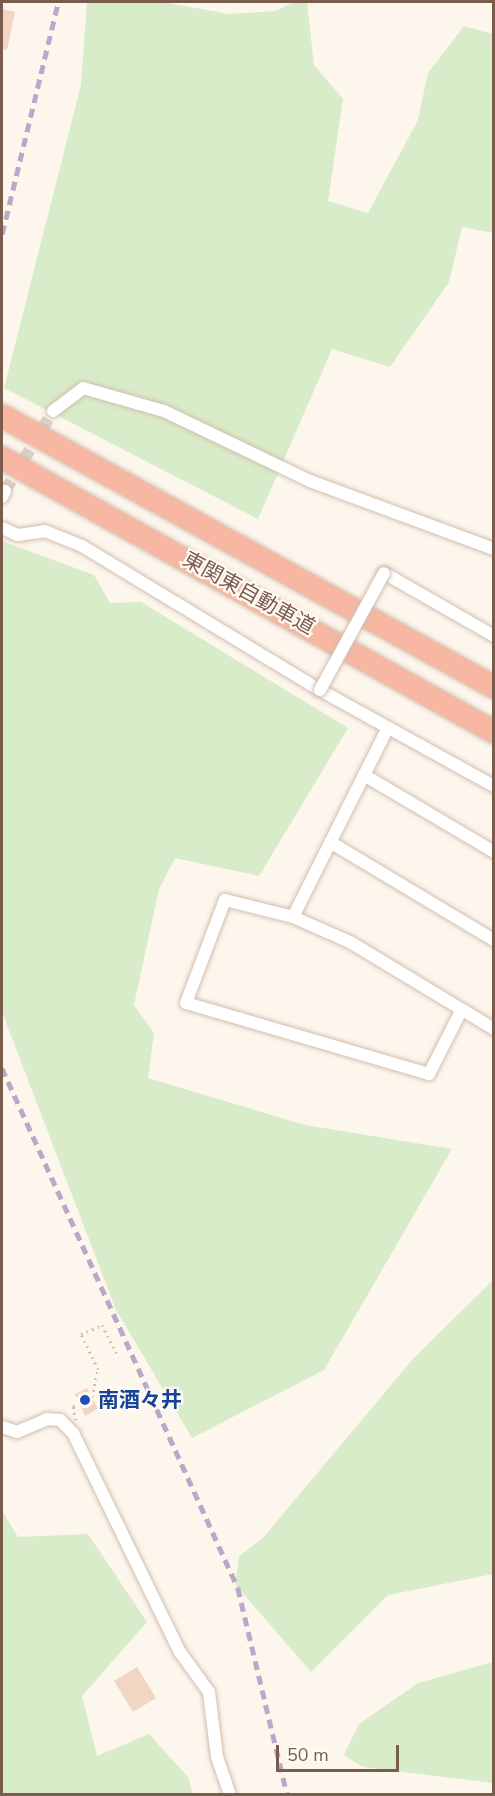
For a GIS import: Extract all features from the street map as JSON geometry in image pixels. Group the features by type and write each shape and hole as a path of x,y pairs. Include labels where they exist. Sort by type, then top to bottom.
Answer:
{"highway":[{"name":"東関東自動車道","path":"2,416 494,687"},
{"name":"東関東自動車道","path":"2,458 494,732"}],"street":[{"path":"53,411 83,388 164,411 310,481 494,549"},
{"path":"2,528 18,535 45,531 82,546 320,690 494,786"},
{"path":"320,690 384,573 494,636"},
{"path":"292,917 388,728"},
{"path":"364,775 494,852"},
{"path":"330,842 494,940"},
{"path":"460,1011 429,1074 186,1003 225,900 292,917 350,942 460,1011 494,1029"},
{"path":"2,1427 17,1432 47,1419 60,1420 73,1433 180,1653 209,1692 217,1757 230,1794"}],"path":[{"path":"92,1397 98,1369 81,1334 102,1324 118,1357"}],"green space":[{"path":"87,2 163,2 229,14 276,11 293,2 307,2 314,65 343,99 328,201 368,213 418,120 428,73 464,26 493,34 493,233 462,227 449,282 390,367 332,349 258,519 4,388 81,85"},
{"path":"2,541 94,575 110,603 141,602 348,728 259,876 175,858 159,889 134,1005 154,1033 148,1078 305,1125 452,1149 324,1370 192,1438 116,1310 2,1012"},
{"path":"493,1280 493,1574 388,1595 311,1672 235,1584 239,1556 263,1538 412,1360"},
{"path":"2,1510 18,1537 88,1534 147,1622 82,1696 97,1756 149,1734 188,1777 193,1794 2,1794"},
{"path":"493,1662 493,1783 363,1767 344,1755 359,1724 418,1683"}],"building":[{"path":"2,9 15,12 7,50 2,49"},
{"path":"87,1388 98,1409 85,1416 75,1394"},
{"path":"137,1667 156,1698 133,1712 114,1681"}],"tunnel":[{"path":"5,491 53,411"}],"railway":[{"path":"2,234 58,2"},
{"path":"2,1068 238,1588 287,1794"}],"place":[{"name":"南酒々井","path":"85,1400"}]}
